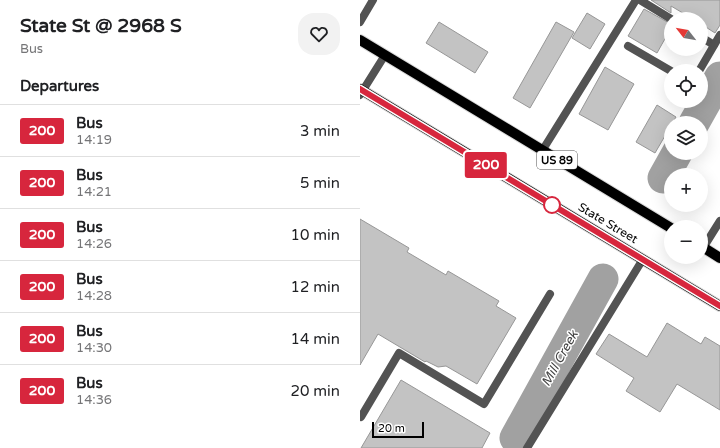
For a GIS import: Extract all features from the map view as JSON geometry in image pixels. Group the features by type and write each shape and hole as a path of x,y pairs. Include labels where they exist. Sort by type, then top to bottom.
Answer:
{"main road":[{"name":"US 89","path":"360,40 664,224"},
{"name":"State Street","path":"361,91 720,306"},
{"path":"708,251 720,258"}],"street":[{"path":"360,22 373,0"},
{"path":"542,151 636,0"},
{"path":"640,0 664,15"},
{"path":"703,64 720,35"},
{"path":"708,41 714,45"},
{"path":"628,46 664,68"},
{"path":"361,91 385,55"},
{"path":"708,238 720,220"},
{"path":"527,448 643,259"},
{"path":"360,417 399,354 484,404 550,294"}],"building":[{"path":"651,0 720,0 720,25 715,33 708,28 708,12 681,12 671,6 671,12"},
{"path":"644,9 664,20 664,40 657,53 628,36"},
{"path":"587,13 605,24 590,49 572,38"},
{"path":"439,22 488,52 475,73 426,43"},
{"path":"556,22 574,32 530,108 513,98"},
{"path":"605,67 634,84 608,130 579,114"},
{"path":"657,105 674,116 664,116 664,138 655,153 636,142"},
{"path":"360,219 409,248 407,252 446,275 448,271 499,301 496,306 516,318 477,384 446,366 438,367 426,361 425,362 378,334 360,365"},
{"path":"667,323 701,344 705,337 720,346 720,410 677,384 660,412 626,391 634,378 596,354 609,334 647,357"},
{"path":"401,380 490,433 482,448 361,448"}],"waterway":[{"name":"Mill Creek","path":"698,116 720,77"},
{"name":"Mill Creek","path":"663,178 673,160"},
{"name":"Mill Creek","path":"515,438 603,279"}],"bus line":[{"name":"200","path":"360,89 720,306"}]}
